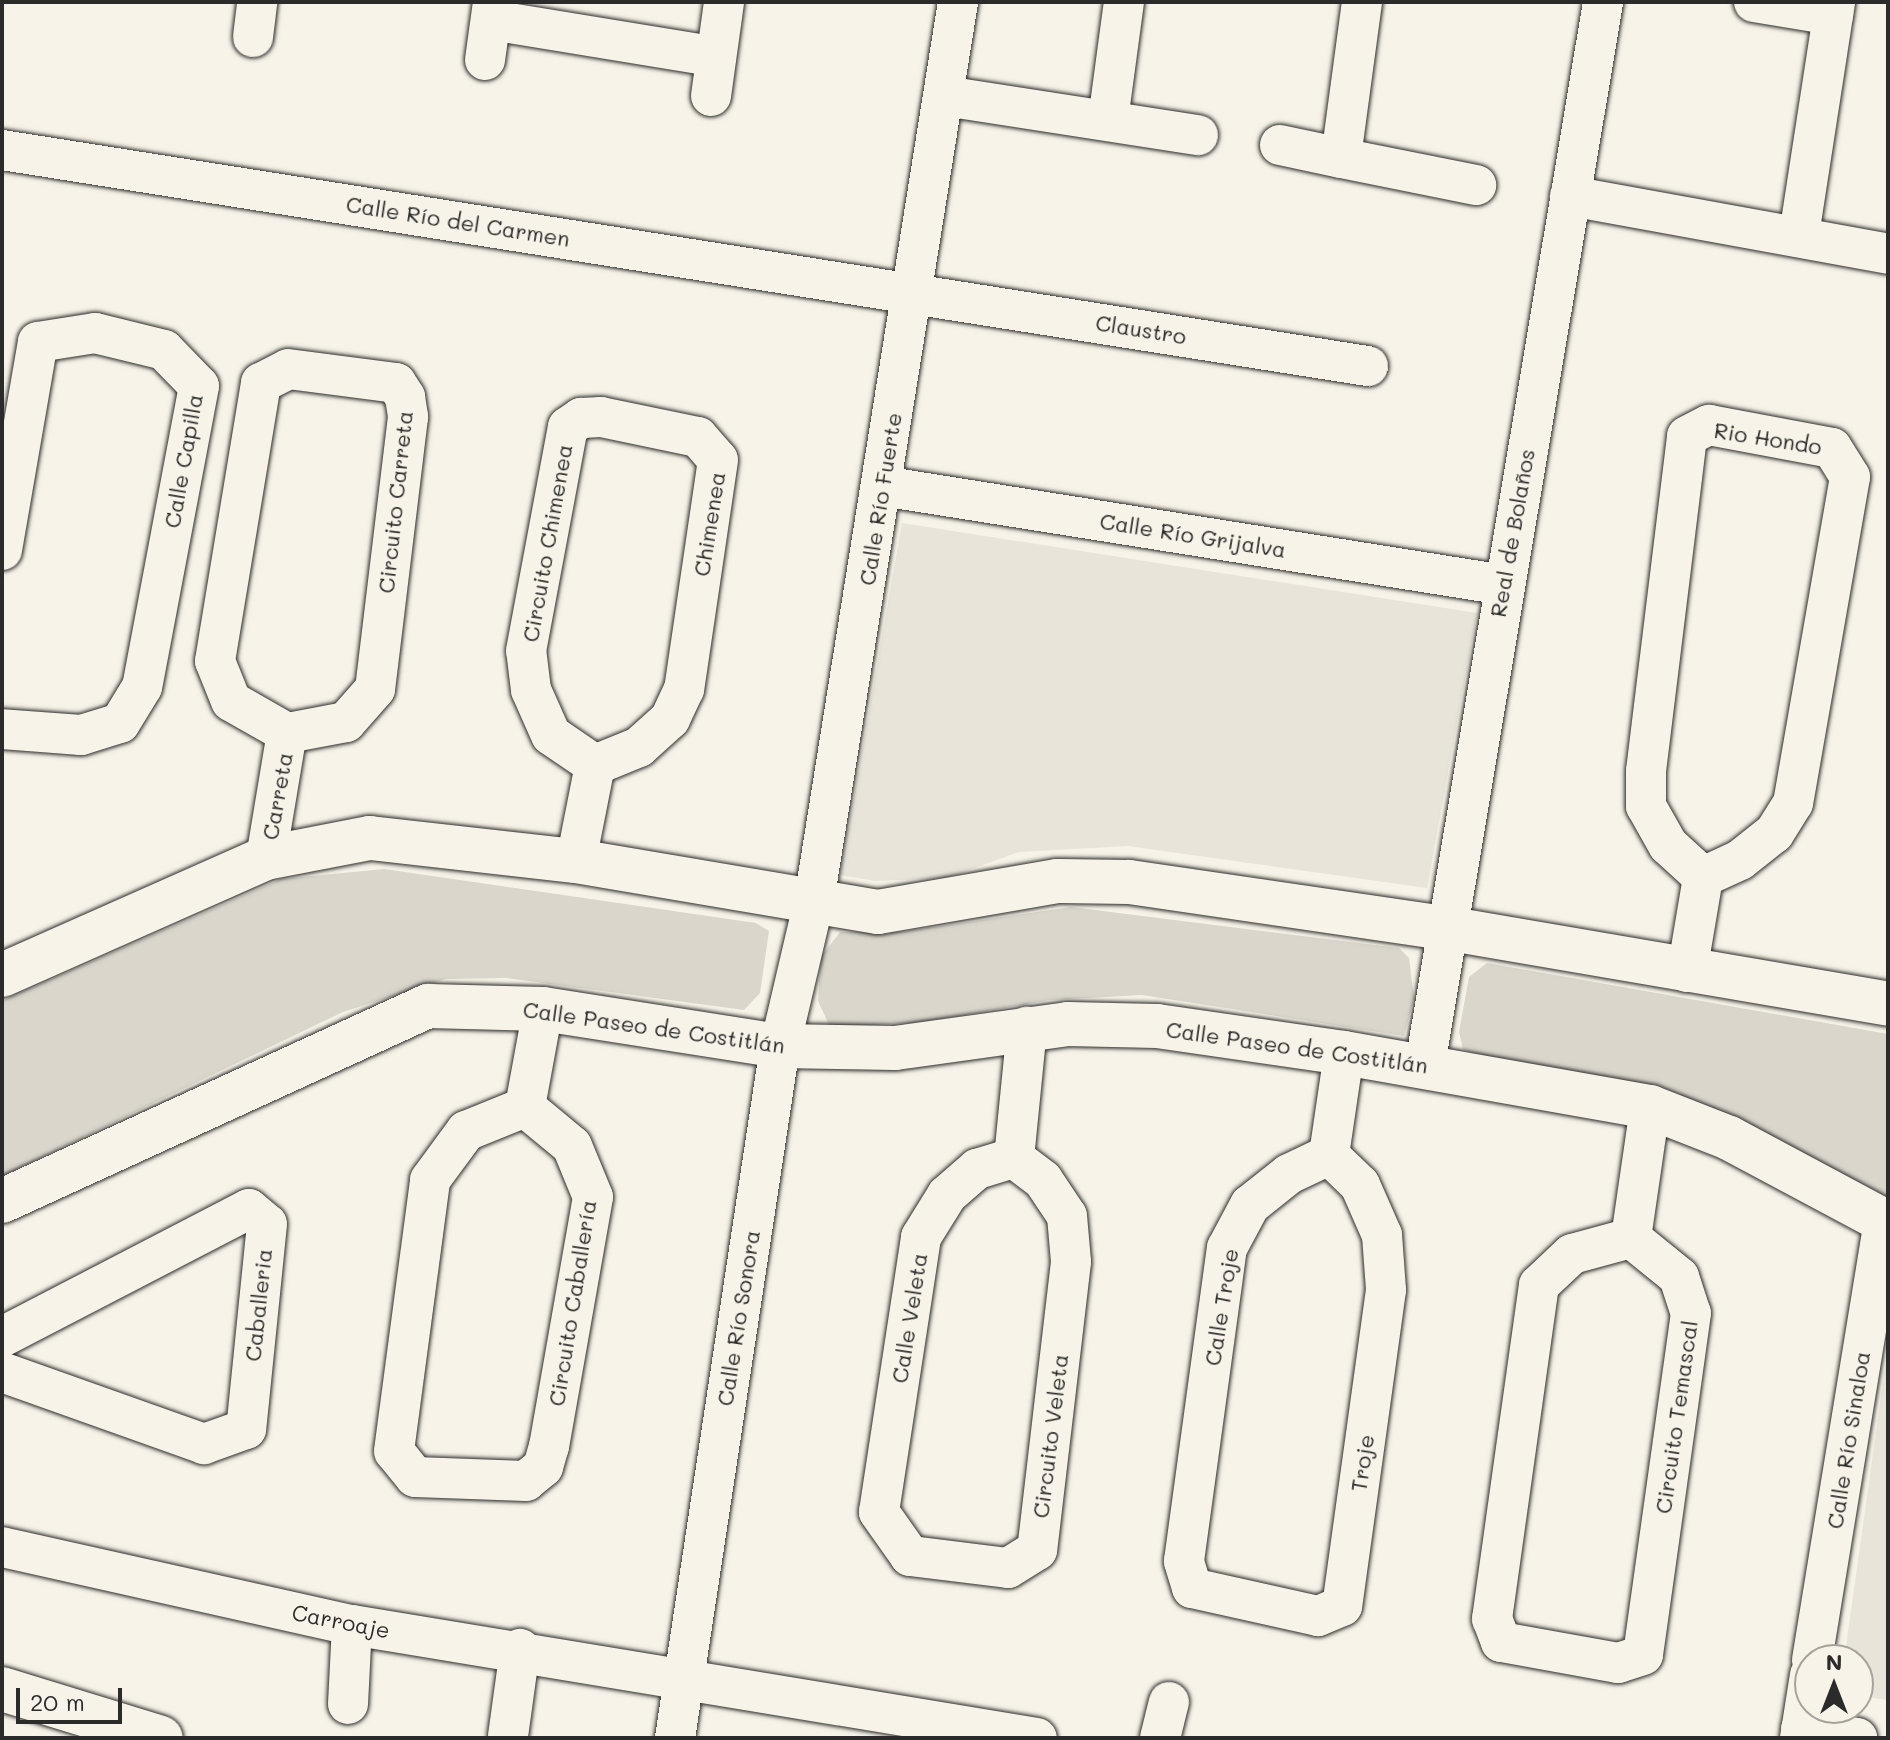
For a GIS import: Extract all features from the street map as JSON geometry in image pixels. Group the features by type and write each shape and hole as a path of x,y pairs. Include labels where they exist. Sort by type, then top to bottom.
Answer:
{"street":[{"path":"711,96 724,2"},
{"name":"Calle Río Fuerte","path":"814,901 914,292 958,2"},
{"path":"1108,120 1124,2"},
{"path":"1341,158 1362,2"},
{"name":"Real de Bolaños","path":"1425,1065 1445,928 1603,2"},
{"path":"1754,2 1834,8 1799,235"},
{"path":"485,60 492,11 716,57"},
{"path":"945,96 1198,135"},
{"path":"1280,145 1476,185"},
{"name":"Calle Río del Carmen","path":"2,150 914,292"},
{"path":"1570,196 1799,235 1888,254"},
{"name":"Claustro","path":"914,292 1368,366"},
{"name":"Calle Capilla","path":"2,550 38,342 95,333 164,350 199,386 142,687 120,723 81,735 2,729"},
{"name":"Circuito Carreta","path":"288,369 396,383 405,397 408,417 375,689 346,722 287,733 231,701 215,661 261,383 288,369"},
{"name":"Chimenea","path":"581,418 601,417 698,437 718,460 684,689 670,719 639,747 595,765"},
{"name":"Circuito Chimenea","path":"581,418 568,427 526,651 531,690 551,735 595,765"},
{"name":"Rio Hondo","path":"1709,425 1832,448 1850,477 1793,803 1774,833 1740,860 1703,877 1668,845 1646,806 1646,771 1687,436 1709,425"},
{"name":"Calle Río Grijalva","path":"882,486 1504,585"},
{"name":"Carreta","path":"266,858 287,733"},
{"path":"576,861 595,765"},
{"path":"2,975 266,858 370,838 576,861 878,912 1057,881 1129,882 1445,928 1687,972 1888,1004"},
{"path":"1687,972 1703,877"},
{"name":"Calle Río Sonora","path":"675,1738 780,1046 814,901"},
{"name":"Calle Paseo de Costitlán","path":"2,1201 428,1006 543,1009 780,1046 895,1048 1027,1027 1157,1026 1344,1053 1650,1107 1729,1138 1886,1222"},
{"path":"525,1107 543,1009"},
{"path":"1014,1158 1027,1027"},
{"path":"1329,1155 1344,1053"},
{"name":"Circuito Caballería","path":"525,1107 572,1146 593,1197 543,1467 526,1481 415,1477 394,1451 430,1180 466,1131 525,1107"},
{"path":"1631,1238 1650,1107"},
{"name":"Calle Troje","path":"1184,1561 1227,1248 1250,1205 1289,1174 1329,1155"},
{"name":"Troje","path":"1184,1561 1192,1588 1318,1616 1342,1606 1386,1290 1382,1235 1360,1185 1329,1155"},
{"name":"Calle Veleta","path":"879,1512 921,1237 947,1195 977,1169 1014,1158"},
{"name":"Circuito Veleta","path":"879,1512 910,1556 1008,1568 1037,1550 1071,1262 1067,1216 1043,1180 1014,1158"},
{"name":"Caballeria","path":"2,1337 249,1209 267,1224 246,1429 204,1444 2,1372"},
{"name":"Calle Río Sinaloa","path":"1815,1644 1886,1222"},
{"name":"Circuito Temascal","path":"1631,1238 1679,1277 1691,1313 1643,1655 1618,1663 1501,1642 1492,1619 1539,1285 1572,1254 1631,1238"},
{"name":"Carroaje","path":"2,1547 352,1625 520,1649 682,1682 842,1723 1037,1738"},
{"path":"348,1704 352,1625"},
{"path":"508,1736 520,1649"},
{"path":"2,1689 161,1738"},
{"path":"1800,1734 1857,1738"}],"shaded area":[{"path":"902,523 1477,613 1427,888 1128,846 1019,852 947,878 875,881 840,875"},
{"path":"384,869 756,923 769,931 760,993 744,1010 507,978 446,979 343,1012 2,1176 2,1001 281,879"},
{"path":"1071,907 1399,948 1409,958 1414,998 1404,1036 1142,995 1050,1000 924,1022 830,1027 818,1001 821,957 840,932 900,932"},
{"path":"1487,963 1888,1034 1888,1211 1463,1049 1459,1032 1469,977"},
{"path":"1888,1347 1888,1700 1874,1698 1874,1644 1846,1644"}]}
